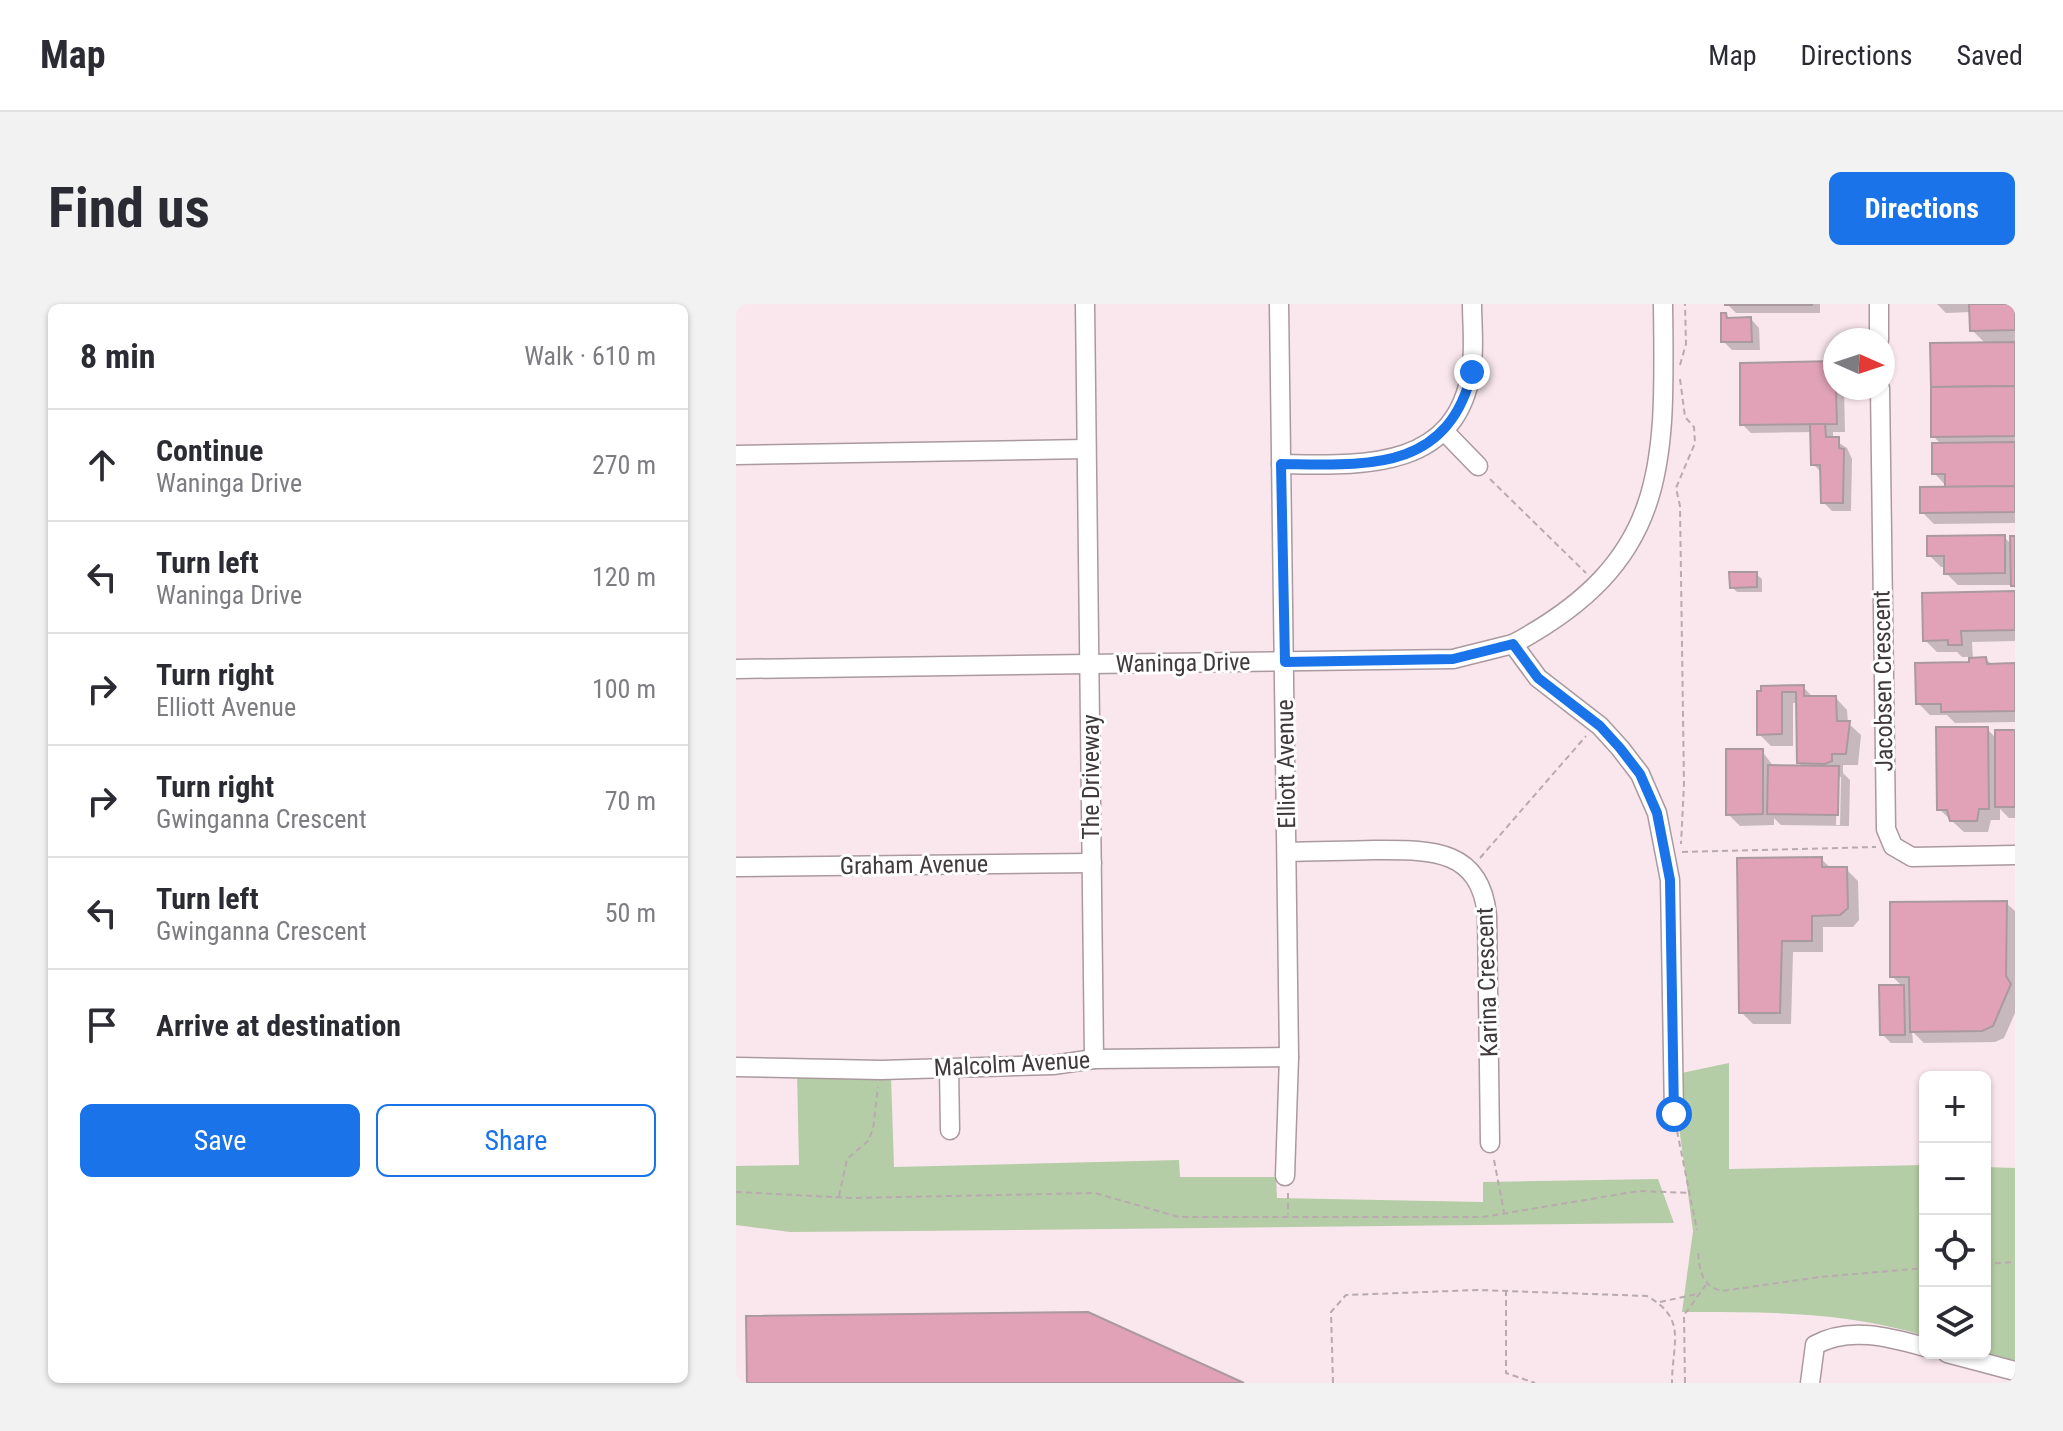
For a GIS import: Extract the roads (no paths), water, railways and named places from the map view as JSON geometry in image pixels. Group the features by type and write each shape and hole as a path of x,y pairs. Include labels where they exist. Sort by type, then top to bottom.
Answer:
{"street":[{"name":"The Driveway","path":"1085,304 1094,1059"},
{"name":"Elliott Avenue","path":"1279,304 1289,1057 1285,1176"},
{"path":"1281,464 1341,465 1388,460 1424,447 1444,431 1464,399 1472,372 1472,304"},
{"name":"Waninga Drive","path":"736,669 1453,659 1513,644 1547,626 1585,598 1616,563 1639,526 1654,486 1663,437 1663,304"},
{"path":"1879,304 1879,328"},
{"name":"Jacobsen Crescent","path":"1880,400 1886,829 1893,846 1912,857 2015,855"},
{"path":"1444,431 1484,472"},
{"path":"736,455 1086,449"},
{"path":"1513,644 1538,678 1597,723 1640,774 1657,813 1667,852 1674,1114"},
{"name":"Karina Crescent","path":"1287,852 1430,850 1461,863 1481,886 1487,915 1490,1143"},
{"name":"Graham Avenue","path":"736,867 1092,863"},
{"name":"Malcolm Avenue","path":"736,1067 827,1066 881,1070 1053,1065 1094,1059 1289,1057"},
{"path":"949,1068 950,1130"},
{"path":"1810,1383 1815,1345 1830,1337 1864,1334 1919,1346"},
{"path":"1970,1359 2015,1371"}]}
